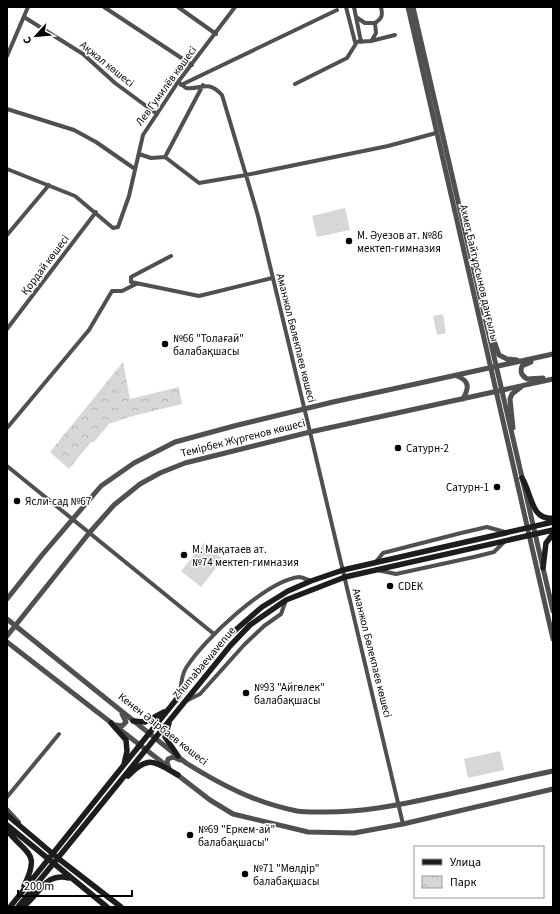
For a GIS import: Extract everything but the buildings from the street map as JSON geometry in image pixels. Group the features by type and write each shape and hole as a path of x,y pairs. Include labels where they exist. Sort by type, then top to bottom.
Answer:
{"main road":[{"path":"522,478 528,486 536,511 544,518 553,518"},
{"name":"Zhumabaev avenue","path":"18,907 59,858 145,749 250,625 286,600 374,566 553,522"},
{"name":"Zhumabaev avenue","path":"49,860 148,733 224,640 262,607 288,591 343,570 374,566 553,530"},
{"path":"543,568 546,543 553,534"},
{"path":"178,756 165,737 170,721 179,708"},
{"path":"133,720 145,722 168,709"},
{"path":"110,722 126,740 128,751 124,765"},
{"path":"112,791 139,765 146,762 159,764 178,776"},
{"path":"7,815 121,907"},
{"path":"7,825 108,907"},
{"path":"7,830 27,850 32,860 32,868 19,896"},
{"path":"10,907 49,860"},
{"path":"43,866 48,871"},
{"path":"23,907 48,880 59,875 71,878"}],"street":[{"path":"7,56 28,7"},
{"path":"104,7 192,65"},
{"path":"178,7 216,34"},
{"name":"Лев Гумилёв көшесі","path":"96,212 115,229 120,225 143,135 235,7"},
{"path":"346,7 354,40 359,42 371,41 395,35"},
{"path":"295,84 347,58 359,42 354,7"},
{"path":"356,17 366,23 375,23 382,18 381,7"},
{"name":"Ахмет Байтұрсынов даңғылы","path":"408,7 436,133 485,318 502,390 522,478 531,527 531,543 553,639"},
{"name":"Ахмет Байтұрсынов даңғылы","path":"413,7 495,392 531,527"},
{"path":"180,84 337,10"},
{"name":"Ақжал көшесі","path":"24,17 83,54 120,87 157,114"},
{"path":"371,41 376,33 375,23"},
{"path":"7,42 12,44"},
{"path":"180,84 189,88 203,85"},
{"path":"165,157 203,85"},
{"name":"Аманжол Бөлекпаев көшесі","path":"203,85 214,88 222,95 246,175 310,432 403,824"},
{"path":"7,109 74,130 96,142 135,169"},
{"path":"139,154 151,158 165,157 199,183 246,175 401,143 436,133"},
{"path":"7,169 75,196 96,212"},
{"path":"7,235 49,185"},
{"name":"Қордай көшесі","path":"7,329 96,212"},
{"path":"171,256 131,277 131,282 199,296 272,278"},
{"path":"7,428 89,330 112,291 122,292 136,284"},
{"path":"485,318 500,355 507,359 523,360"},
{"path":"553,355 526,363 521,370 523,376 527,379 553,375"},
{"name":"Темірбек Жүргенов көшесі","path":"7,599 101,486 116,474 150,454 175,442 212,431 496,366 553,355"},
{"path":"456,375 466,380 468,384 468,389 463,399"},
{"name":"Темірбек Жүргенов көшесі","path":"7,636 90,532 114,505 140,484 160,473 185,462 310,432 553,379"},
{"path":"513,440 510,399 512,394 523,386"},
{"path":"7,466 214,634"},
{"path":"506,540 494,552 396,574 374,566 383,553 486,527 507,533"},
{"name":"Ахмет Байтұрсынов даңғылы","path":"532,535 537,542 553,611"},
{"path":"179,696 181,679 187,667 214,634 239,611 287,580 301,577 311,581"},
{"path":"184,702 200,694 244,645 264,626 280,614 286,600"},
{"name":"Кенен Әзірбаев көшесі","path":"7,619 186,763 242,795 298,812 337,812 399,805 553,771"},
{"path":"7,642 178,776 210,800 234,814 300,831 354,833 403,824 553,789"},
{"path":"110,722 119,727 126,722 123,715 115,705"},
{"path":"7,797 59,734"},
{"path":"171,770 167,763 170,758 177,758 186,763"},
{"path":"7,809 22,828"}],"green space":[{"path":"345,208 350,230 317,237 312,216"},
{"path":"443,314 446,333 437,335 433,316"},
{"path":"123,362 130,399 179,387 182,404 129,417 109,424 94,442 91,442 69,469 50,452"},
{"path":"204,543 223,559 201,587 181,571"},
{"path":"500,751 504,770 468,778 464,759"}],"place":[{"name":"М. Әуезов ат. №86 мектеп-гимназия","path":"349,241"},
{"name":"№66 \"Толағай\" балабақшасы","path":"165,344"},
{"name":"Сатурн-2","path":"398,448"},
{"name":"Сатурн-1","path":"497,487"},
{"name":"Ясли-сад №67","path":"17,501"},
{"name":"М. Мақатаев ат. №74 мектеп-гимназия","path":"184,555"},
{"name":"CDEK","path":"390,586"},
{"name":"№93 \"Айгөлек\" балабақшасы","path":"246,693"},
{"name":"№69 \"Еркем-ай\" балабақшасы\"","path":"190,835"},
{"name":"№71 \"Мөлдір\" балабақшасы","path":"245,874"}]}
